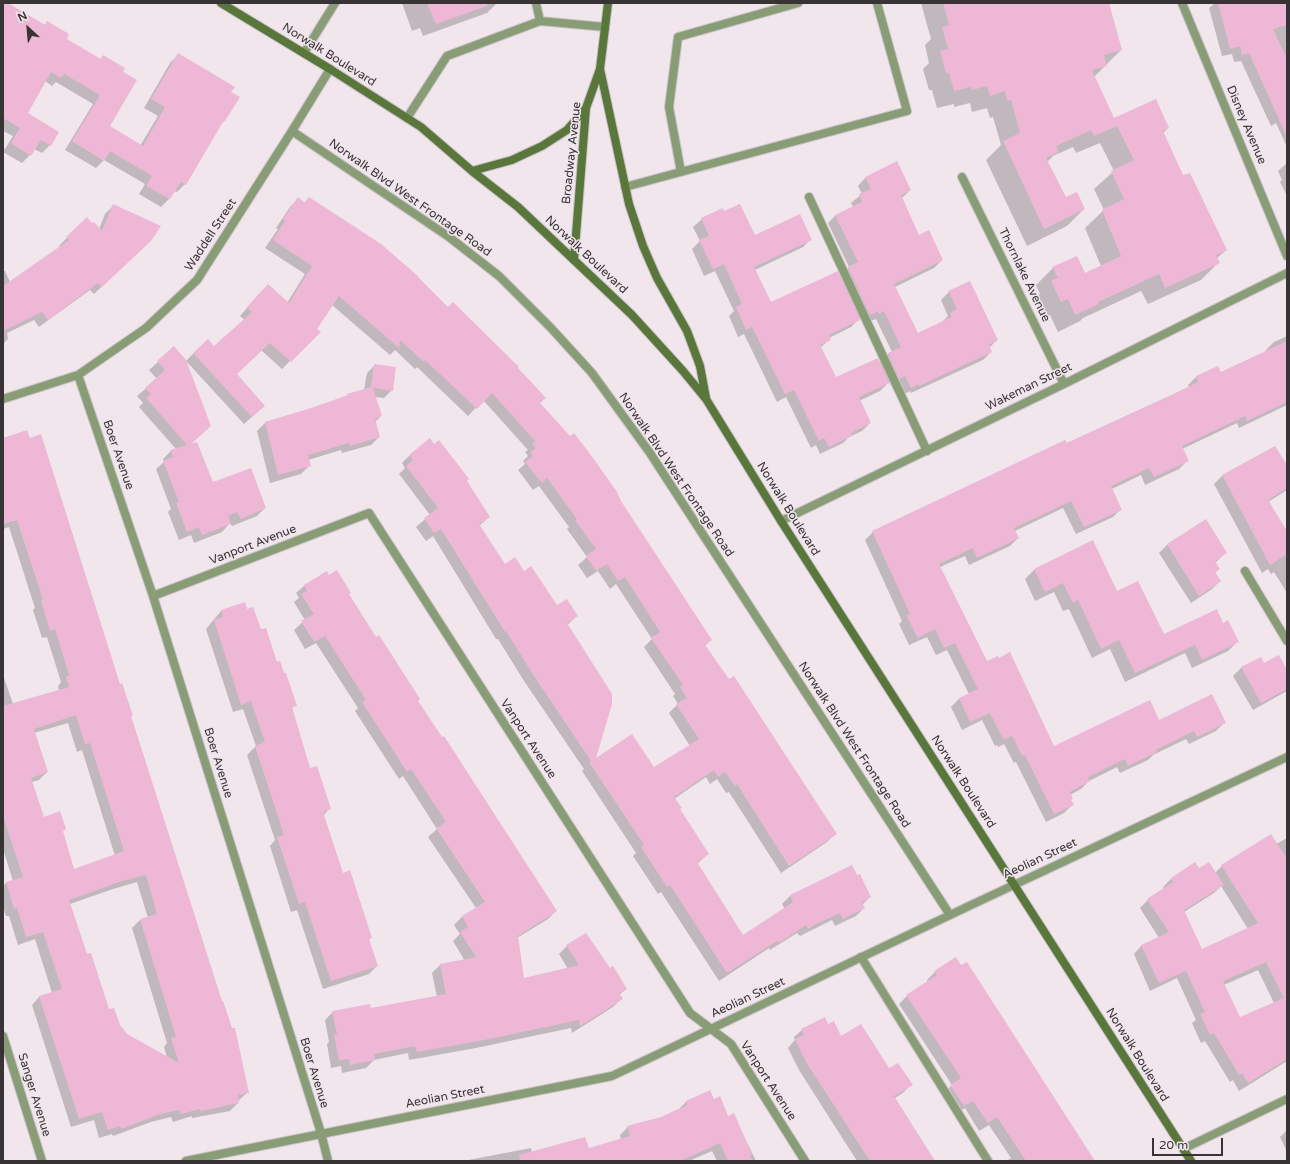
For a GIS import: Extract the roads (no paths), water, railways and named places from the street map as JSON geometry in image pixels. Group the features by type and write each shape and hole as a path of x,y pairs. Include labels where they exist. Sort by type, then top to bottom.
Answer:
{"main road":[{"name":"Norwalk Boulevard","path":"222,3 421,127 472,171 518,207 632,315 706,399 781,521 1015,884 1191,1161"},
{"name":"Broadway Avenue","path":"574,260 586,108 600,69 609,3"},
{"path":"600,69 629,204 643,246 657,278 687,331 700,366 706,399"},
{"path":"472,171 512,160 542,146 567,130 586,108"}],"street":[{"path":"304,53 335,3"},
{"path":"536,3 540,21"},
{"path":"681,172 669,107 678,37 798,3"},
{"path":"625,187 907,111 877,3"},
{"name":"Disney Avenue","path":"1182,3 1287,256"},
{"path":"407,118 447,56 540,21 605,27"},
{"name":"Waddell Street","path":"3,399 78,375 146,328 197,280 292,132 330,69"},
{"name":"Norwalk Blvd West Frontage Road","path":"292,132 449,237 499,276 551,328 592,373 650,453 950,915"},
{"name":"Thornlake Avenue","path":"962,177 1064,384"},
{"path":"809,197 927,451"},
{"name":"Wakeman Street","path":"781,521 1064,384 1287,273"},
{"name":"Boer Avenue","path":"78,375 153,596 321,1133 328,1161"},
{"name":"Vanport Avenue","path":"153,596 369,513 690,1013 731,1044 805,1161"},
{"path":"1245,571 1287,641"},
{"name":"Aeolian Street","path":"186,1161 612,1076 1015,884 1287,757"},
{"path":"861,957 988,1161"},
{"name":"Sanger Avenue","path":"3,1036 42,1161"},
{"path":"1183,1149 1287,1100"}]}
